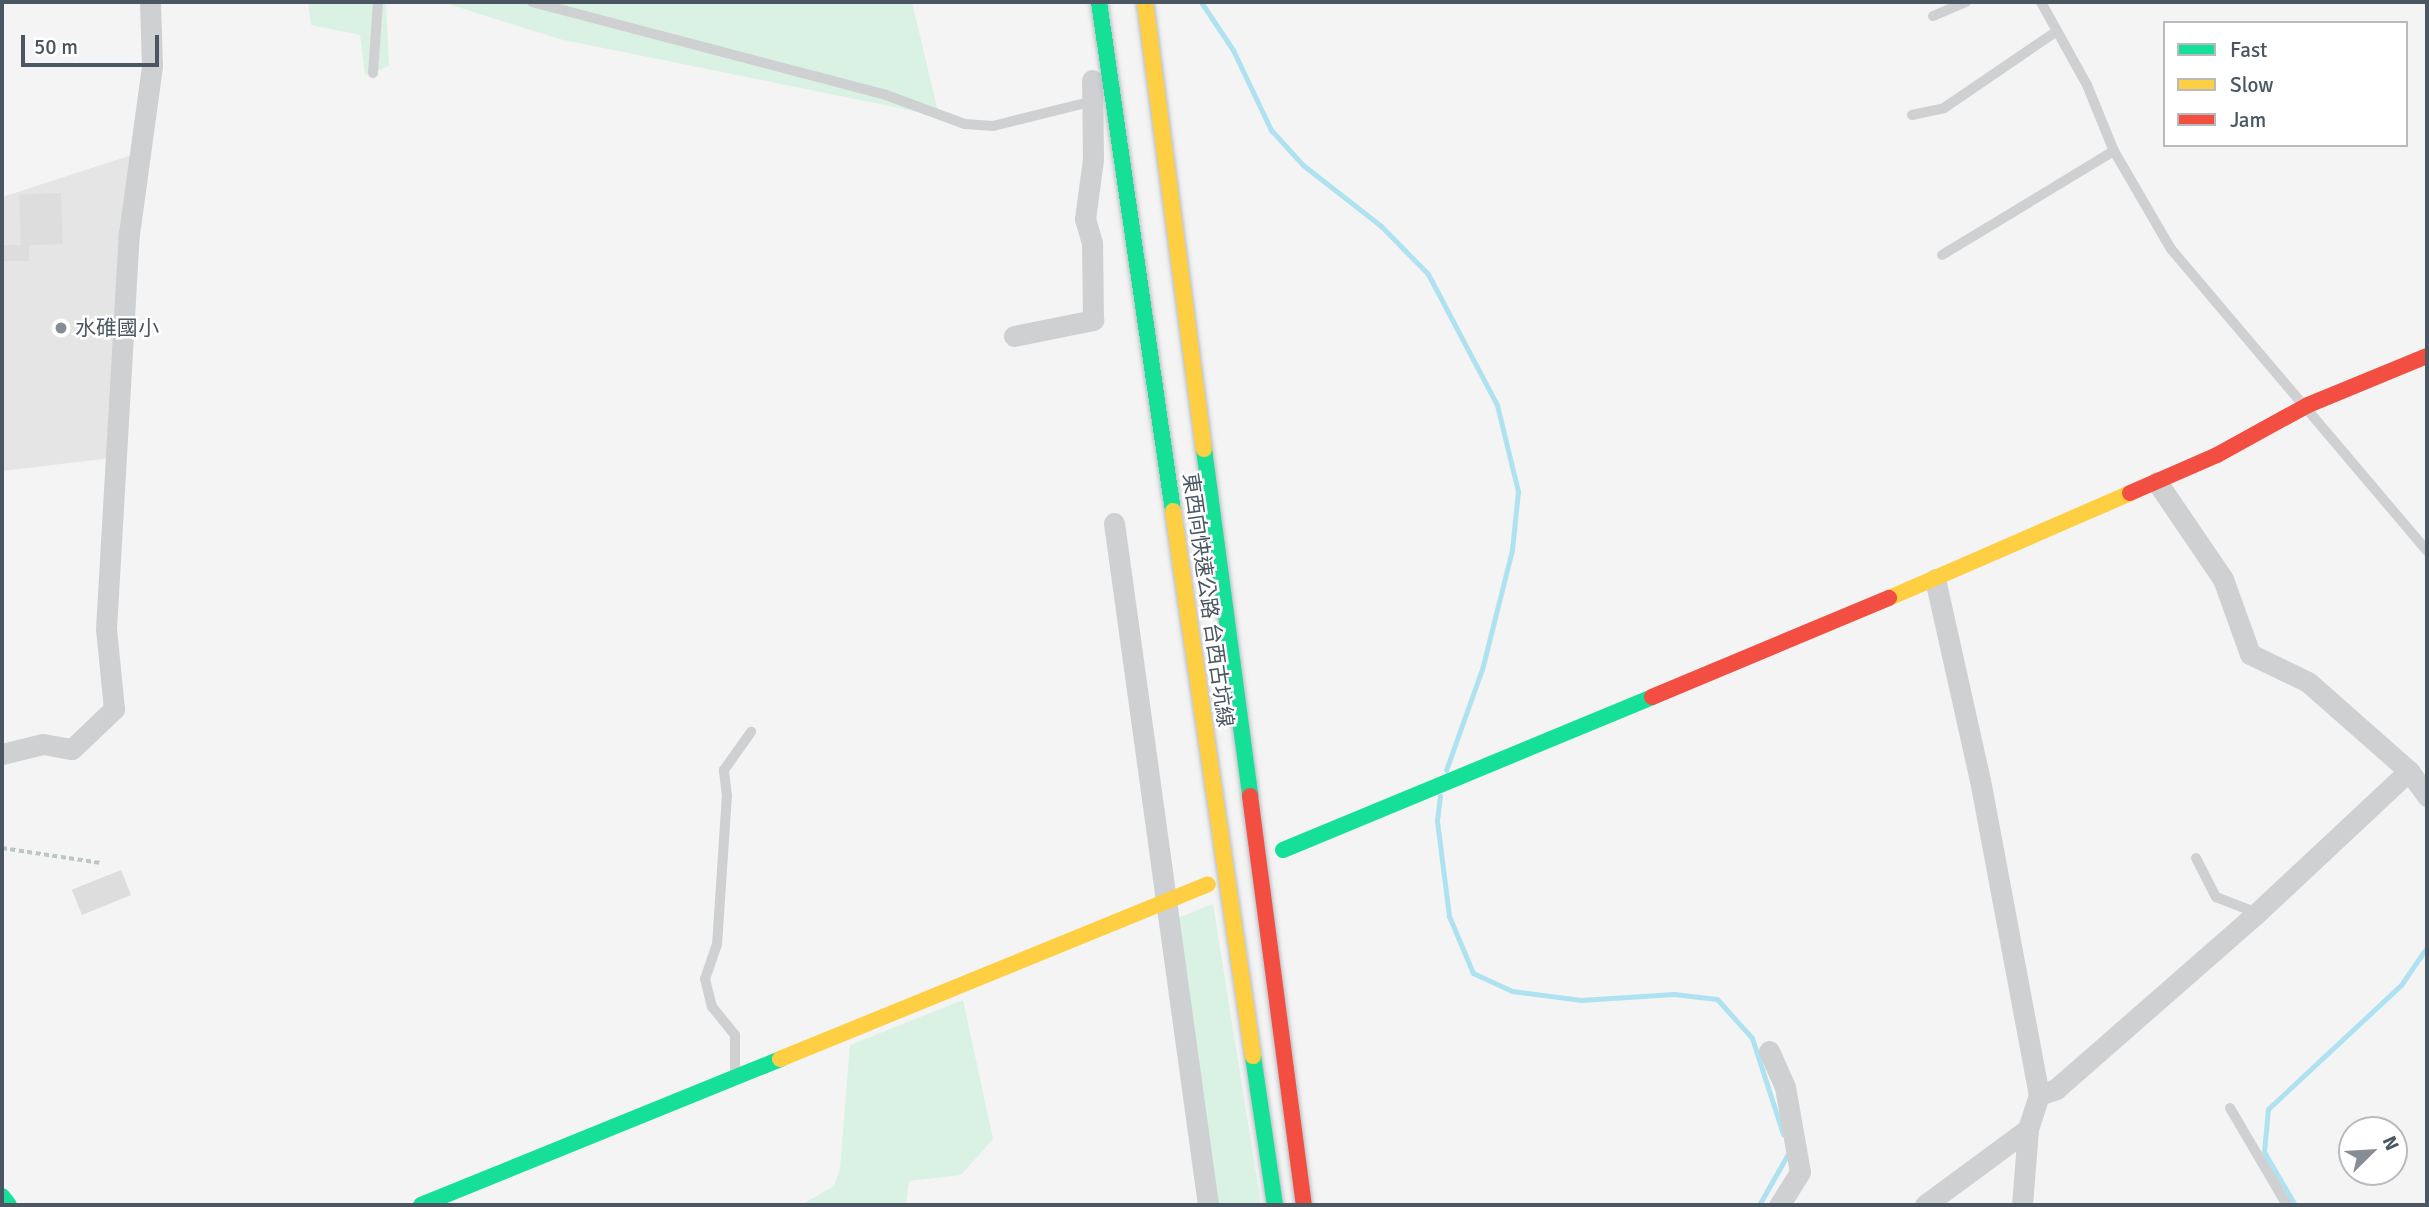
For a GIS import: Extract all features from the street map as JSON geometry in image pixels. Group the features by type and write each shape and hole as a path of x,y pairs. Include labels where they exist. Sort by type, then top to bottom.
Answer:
{"main road":[{"name":"東西向快速公路 台西古坑線","path":"1099,2 1275,1205"},
{"name":"東西向快速公路 台西古坑線","path":"1145,2 1304,1205"},
{"path":"1283,850 1935,579 2217,456 2308,405 2427,356"},
{"path":"421,1205 1208,884"},
{"path":"2,1196 9,1205"}],"street":[{"path":"2,754 43,744 72,749 114,709 106,629 129,234 152,66 150,2"},
{"path":"1014,336 1093,320 1092,243 1085,219 1095,101 1081,2"},
{"path":"2157,482 2223,579 2250,654 2308,682 2409,771 2427,796"},
{"path":"1114,523 1208,1205"},
{"path":"1935,579 1980,780 2039,1095 2028,1129 2022,1205"},
{"path":"2039,1095 2056,1089 2257,913 2409,771"},
{"path":"1769,1051 1785,1087 1800,1171 1779,1205"},
{"path":"1925,1205 2028,1129"}],"lane":[{"path":"373,73 378,2"},
{"path":"532,2 886,95 965,124 993,126 1095,101"},
{"path":"1933,16 1966,2"},
{"path":"2041,2 2054,33 2087,85 2114,151 2171,248 2308,405 2427,551"},
{"path":"1912,115 1944,108 2054,33"},
{"path":"1942,255 2114,151"},
{"path":"735,1078 735,1035 712,1007 705,979 717,945 727,796 724,769 751,732"},
{"path":"2196,858 2216,897 2257,913"},
{"path":"2230,1108 2287,1205"}],"path":[{"path":"2,848 102,863"}],"shaded area":[{"name":"水碓國小","path":"132,155 111,458 2,471 2,197"}],"green space":[{"path":"308,2 386,2 389,66 365,75 360,35 311,25"},
{"path":"442,2 912,2 939,116 559,39"},
{"path":"1213,904 1261,1205 1217,1205 1177,918"},
{"path":"963,1000 993,1139 961,1175 909,1181 906,1205 801,1205 834,1186 840,1169 850,1045"}],"building":[{"path":"61,193 63,244 21,245 19,194"},
{"path":"2,245 29,245 29,261 2,261"},
{"path":"121,870 131,895 82,915 72,890"}],"waterway":[{"path":"1201,2 1233,50 1271,130 1303,165 1381,226 1428,274 1497,405 1518,491 1512,550 1482,669 1446,770"},
{"path":"1440,796 1437,821 1449,916 1473,973 1512,991 1581,1000 1674,994 1717,999 1752,1038 1783,1134"},
{"path":"2295,1205 2264,1152 2268,1109 2401,985 2427,947"},
{"path":"1759,1205 1788,1154"}],"traffic: fast":[{"path":"1099,2 1173,511"},
{"path":"1204,449 1250,796"},
{"path":"1283,850 1652,697"},
{"path":"1253,1056 1275,1205"},
{"path":"421,1205 780,1059"},
{"path":"2,1196 9,1205"}],"traffic: slow":[{"path":"1145,2 1204,449"},
{"path":"1889,598 2130,493"},
{"path":"1173,511 1253,1056"},
{"path":"780,1059 1208,884"}],"traffic: jam":[{"path":"2130,493 2217,455 2308,405 2427,356"},
{"path":"1652,697 1889,598"},
{"path":"1250,796 1304,1205"}],"place":[{"name":"水碓國小","path":"61,328"}]}
